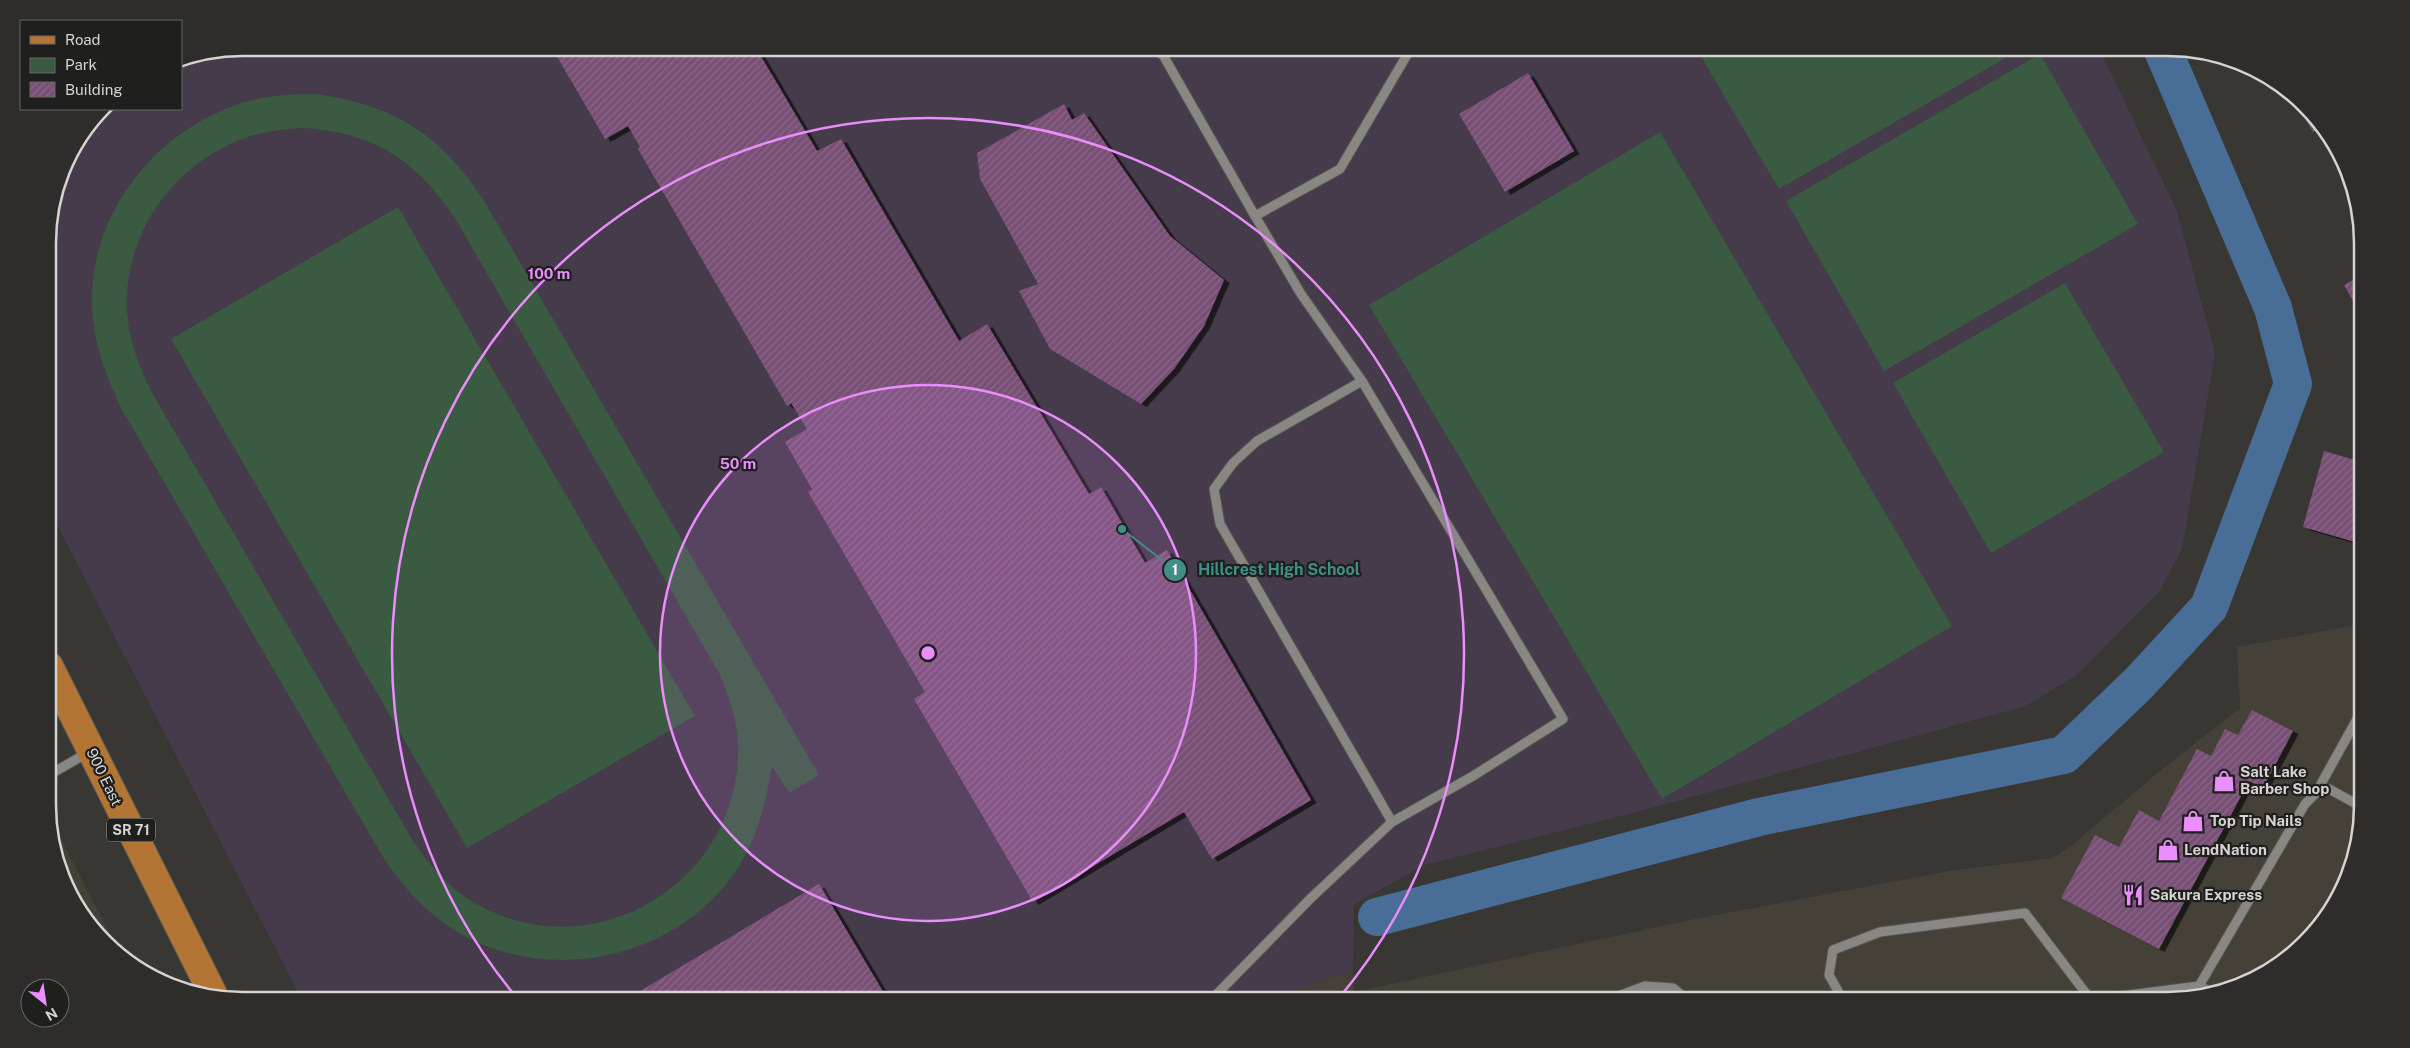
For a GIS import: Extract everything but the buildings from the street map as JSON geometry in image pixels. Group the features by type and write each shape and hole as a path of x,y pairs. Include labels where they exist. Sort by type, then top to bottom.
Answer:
{"main road":[{"name":"900 East","path":"56,680 210,989"}],"lane":[{"path":"1164,56 1302,294 1362,381 1562,719 1473,776 1392,822 1311,898 1219,992"},
{"path":"1256,216 1340,169 1407,56"},
{"path":"1362,381 1257,441 1233,463 1214,489 1220,524 1392,822"},
{"path":"2199,986 2305,804 2316,793 2354,724"},
{"path":"56,771 92,751"},
{"path":"2316,793 2329,789 2354,802"},
{"path":"1838,992 1829,976 1833,950 1880,932 2025,913 2084,992"},
{"path":"1629,992 1645,986 1673,988 1678,992"},
{"path":"2164,992 2199,986 2203,988"}],"shaded area":[{"path":"243,56 2103,56 2177,211 2215,353 2182,549 2159,592 2078,674 2026,706 1629,814 1425,865 1354,904 1353,970 1290,992 298,992 56,523 56,243 60,207 66,183 81,150 95,129 112,110 182,110 182,66 207,60"},
{"path":"2354,625 2354,805 2350,841 2344,865 2329,898 2315,919 2299,937 2271,960 2238,978 2203,988 2167,992 1354,992 1695,919 1949,871 2053,858 2071,846 2160,771 2240,708 2237,647"},
{"path":"59,835 112,938 95,919 81,898 66,865"},
{"path":"1353,970 1354,992 1290,992 1291,991"}],"green space":[{"path":"1701,56 2009,56 1779,189"},
{"path":"2037,56 2041,56 2138,224 1884,371 1786,201"},
{"path":"317,94 370,106 413,126 449,156 483,199 819,775 789,793 772,766 757,830 748,850 727,884 699,911 667,933 631,949 593,958 554,960 515,955 462,935 436,917 412,895 383,857 122,410 108,377 100,355 93,320 93,283 100,247 113,214 132,183 155,155 183,132 215,114 257,99 283,95","holes":["305,128 352,136 390,152 423,178 453,215 719,673 727,693 736,725 738,757 730,804 710,846 681,880 645,905 604,921 559,927 514,920 470,900 453,888 432,866 413,841 151,391 135,353 127,312 128,283 134,256 144,230 158,206 175,184 196,165 219,150 245,138 267,132 290,129"]},
{"path":"1660,132 1952,626 1662,799 1369,305"},
{"path":"398,207 695,716 467,848 171,339"},
{"path":"2065,283 2164,452 1991,553 1893,383"}],"waterway":[{"path":"1377,917 1759,817 2064,755 2139,683 2209,607 2293,384 2273,308 2165,56"}],"place":[{"name":"Hillcrest High School","path":"1122,529"},
{"name":"Salt Lake Barber Shop","path":"2224,781"},
{"name":"Top Tip Nails","path":"2193,821"},
{"name":"LendNation","path":"2168,850"},
{"name":"Sakura Express","path":"2133,895"}]}
